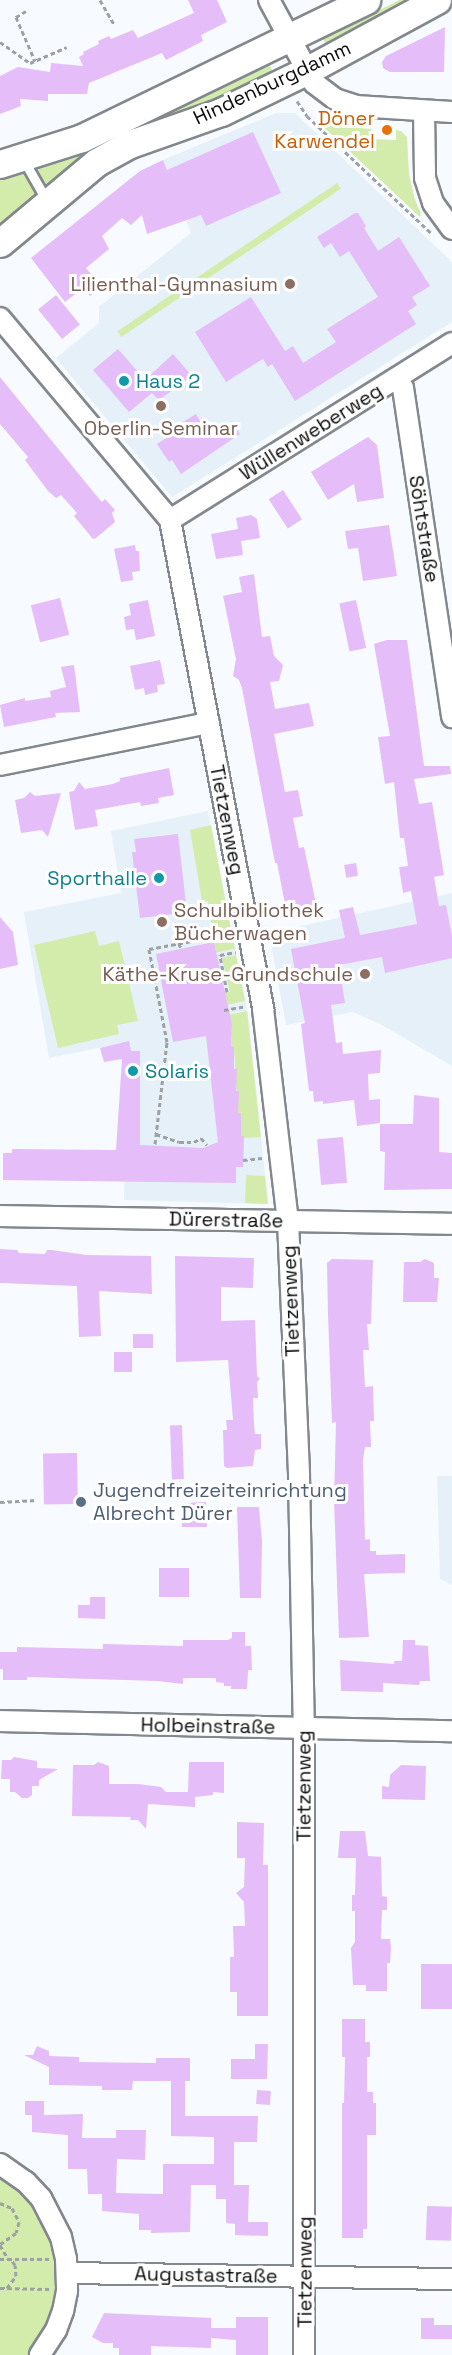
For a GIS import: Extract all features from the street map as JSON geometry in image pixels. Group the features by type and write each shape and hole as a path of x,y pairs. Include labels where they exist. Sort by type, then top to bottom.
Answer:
{"main road":[{"name":"Hindenburgdamm","path":"12,162 82,138 290,39 366,0"},
{"name":"Hindenburgdamm","path":"0,243 97,162 130,144 221,112 306,71 437,0"}],"street":[{"path":"268,0 314,83 335,99 356,106 452,112"},
{"path":"424,111 425,178 433,203 452,229"},
{"name":"Tietzenweg","path":"0,318 170,520 264,1009 288,1221 299,1476 304,1728 304,2355"},
{"name":"Wüllenweberweg","path":"170,520 452,342"},
{"name":"Söhtstraße","path":"397,378 403,388 452,717"},
{"path":"0,765 209,723"},
{"name":"Dürerstraße","path":"0,1216 452,1224"},
{"name":"Holbeinstraße","path":"0,1721 452,1731"},
{"path":"0,2164 26,2182 52,2217 61,2237 67,2273 63,2311 56,2330 40,2355"},
{"name":"Augustastraße","path":"67,2273 452,2279"}],"lane":[{"name":"Hindenburgdamm","path":"12,162 48,203"}],"path":[{"path":"100,0 114,24"},
{"path":"26,11 16,17 35,61"},
{"path":"0,42 30,63 67,47"},
{"path":"297,101 308,116 433,234"},
{"path":"155,1144 167,1042 149,949 213,937"},
{"path":"179,943 181,949"},
{"path":"227,992 220,956 232,953"},
{"path":"224,1010 248,1005"},
{"path":"156,1134 179,1142 201,1138 207,1145"},
{"path":"243,1160 265,1158"},
{"path":"0,1502 37,1500"},
{"path":"0,2204 12,2208 19,2222 16,2233 0,2244 17,2271 14,2281 7,2288"},
{"path":"0,2259 48,2259"},
{"path":"0,2288 45,2289"}],"shaded area":[{"name":"Lilienthal-Gymnasium","path":"276,113 295,113 452,262 452,322 172,497 56,358 99,323 99,307 191,233 163,160"},
{"path":"208,811 248,1015 268,1204 124,1200 128,1042 49,1058 24,912 121,893 111,831"},
{"name":"Käthe-Kruse-Grundschule","path":"452,893 452,1066 382,1025 353,1012 286,1025 269,933"},
{"path":"437,1476 452,1476 452,1585 440,1579"}],"green space":[{"path":"399,0 413,0 328,48 323,39"},
{"path":"269,64 275,75 0,230 0,174 91,146"},
{"path":"321,117 346,127 371,129 372,139 396,140 396,130 401,131 407,137 409,174 415,200 421,213 420,217 317,121"},
{"path":"337,183 341,189 121,337 117,331"},
{"path":"211,825 231,929 213,933 208,901 202,901 190,830"},
{"path":"95,931 99,946 119,941 138,1021 117,1025 119,1034 58,1048 34,945"},
{"path":"233,939 235,949 216,952 214,943"},
{"path":"236,955 245,1001 226,1005 224,993 230,992 222,958"},
{"path":"247,1011 261,1137 244,1138 241,1136 241,1114 238,1113 234,1047 231,1046 232,1025 228,1015"},
{"path":"246,1175 265,1176 268,1204 245,1203"},
{"path":"0,2170 45,2216 60,2272 52,2318 30,2355 0,2355"}],"building":[{"path":"188,0 217,0 227,22 201,35 203,41 166,60 162,53 89,83 87,94 48,94 48,101 20,99 21,106 0,114 0,76 18,67 50,72 51,63 83,66 79,57 84,54 83,52 99,44 98,41 109,36 111,39 133,30 138,38 194,13"},
{"path":"445,27 444,72 390,72 383,68 382,62 386,56"},
{"path":"253,132 281,193 206,226 201,215 147,234 142,215 131,225 122,218 102,236 109,249 86,268 102,287 90,296 83,288 65,302 31,258 140,171 163,160 167,170"},
{"path":"358,213 366,226 364,228 378,251 399,237 430,286 412,297 417,305 408,311 416,324 295,401 272,364 268,367 263,359 226,382 195,332 251,297 285,351 293,346 303,363 336,342 327,329 378,297 349,251 340,257 331,243 324,248 317,237"},
{"path":"56,295 80,325 62,339 38,309"},
{"name":"Haus 2","path":"118,349 145,380 173,354 192,376 159,400 152,393 129,412 93,370"},
{"path":"0,377 95,494 102,502 105,499 115,510 112,513 115,522 96,538 93,539 74,516 77,513 61,495 56,498 48,491 25,460 28,457 0,424"},
{"path":"196,414 209,436 232,421 240,434 181,474 172,460 169,462 157,444 185,426 183,422"},
{"path":"368,437 377,445 384,498 357,502 354,484 328,500 311,472"},
{"path":"283,490 302,519 288,529 269,499"},
{"path":"251,515 257,519 260,538 241,541 243,555 216,559 211,534 238,529 236,518"},
{"path":"389,525 397,576 363,581 358,548 348,549 345,531"},
{"path":"135,545 136,551 139,551 140,571 132,572 133,580 121,582 114,549"},
{"path":"254,574 262,637 270,636 274,656 283,665 279,681 270,682 275,709 309,703 314,726 274,734 285,792 298,790 303,816 293,818 299,848 304,847 318,913 288,919 277,863 275,863 242,688 239,680 233,676 236,659 223,596 242,592 239,577"},
{"path":"60,598 69,635 40,642 31,605"},
{"path":"148,600 155,636 136,640 134,629 126,630 124,617 131,615 129,604"},
{"path":"356,600 366,648 350,651 339,604"},
{"path":"387,640 407,640 424,766 450,766 451,774 414,779 419,804 432,802 444,875 434,877 439,906 446,905 452,936 452,958 385,973 382,957 339,965 345,1003 331,1005 336,1043 342,1042 343,1054 381,1050 380,1073 368,1074 369,1100 380,1099 380,1123 357,1126 354,1100 323,1104 323,1101 314,1102 313,1091 309,1091 301,1024 305,1023 291,949 345,938 339,910 353,907 360,935 417,924 411,891 403,893 399,867 408,866 404,838 400,838 394,782 385,784 378,737 390,736 374,644"},
{"path":"160,660 165,684 157,685 158,692 145,695 144,688 135,690 130,666"},
{"path":"74,665 80,712 55,713 56,717 4,727 0,705 25,698 25,701 51,697 50,691 66,687 61,667"},
{"path":"169,768 174,795 158,798 159,803 141,806 140,802 95,810 98,826 75,830 69,792 74,791 79,782 85,789 113,784 120,781 120,778"},
{"path":"30,792 35,796 61,793 48,837 42,830 21,833 15,800 24,798"},
{"name":"Sporthalle","path":"178,834 186,904 173,905 174,914 140,918 132,852 136,852 134,839"},
{"path":"356,863 358,876 346,878 344,865"},
{"path":"0,917 13,932 18,965 0,969"},
{"path":"214,942 232,1024 231,1046 234,1047 234,1069 237,1069 236,1091 239,1091 238,1113 241,1113 241,1136 244,1136 243,1167 236,1167 236,1183 3,1180 3,1153 12,1153 12,1149 116,1150 122,1059 104,1062 100,1048 129,1041 131,1051 140,1051 140,1145 203,1148 218,1142 206,1036 173,1042 156,954"},
{"path":"414,1095 439,1098 439,1152 452,1153 452,1189 384,1190 385,1152 380,1151 380,1124 413,1124"},
{"path":"343,1137 347,1183 321,1185 317,1139"},
{"path":"0,1249 17,1250 19,1253 45,1254 47,1250 52,1250 86,1255 151,1256 152,1294 99,1291 101,1336 79,1337 77,1286 0,1283"},
{"path":"175,1256 254,1258 253,1288 221,1287 221,1321 255,1320 257,1376 260,1379 257,1382 258,1398 253,1398 254,1424 255,1434 261,1434 261,1449 255,1450 253,1466 227,1468 224,1466 223,1430 227,1430 226,1420 233,1420 228,1360 176,1362"},
{"path":"332,1259 373,1260 371,1324 367,1324 369,1350 363,1350 365,1387 373,1386 374,1421 370,1421 371,1447 365,1447 363,1460 365,1540 370,1539 370,1551 376,1551 376,1555 405,1554 405,1573 364,1574 369,1637 339,1638 334,1500 336,1422 332,1423 327,1263"},
{"path":"425,1259 434,1263 434,1278 439,1278 437,1302 403,1302 404,1262 420,1262"},
{"path":"133,1334 153,1334 153,1348 133,1348"},
{"path":"114,1352 132,1352 132,1372 114,1372"},
{"path":"170,1425 182,1425 184,1479 172,1479"},
{"path":"77,1453 78,1504 44,1505 43,1454"},
{"path":"206,1502 207,1527 182,1527 182,1512 186,1512 186,1503"},
{"path":"237,1507 259,1507 262,1541 261,1598 240,1598"},
{"path":"159,1568 189,1568 189,1597 159,1597"},
{"path":"90,1597 105,1597 105,1619 78,1618 78,1605 90,1605"},
{"path":"232,1632 245,1632 245,1646 251,1646 252,1670 248,1670 247,1689 231,1689 231,1686 224,1686 224,1683 216,1682 216,1678 183,1678 183,1684 157,1681 27,1677 27,1680 3,1680 3,1669 0,1669 0,1652 17,1652 17,1647 103,1649 103,1644 183,1646 183,1640 228,1640 232,1638"},
{"path":"403,1640 415,1640 415,1645 428,1646 430,1681 420,1681 419,1685 383,1683 383,1692 341,1691 340,1660 394,1664 394,1661 402,1661"},
{"path":"14,1757 37,1761 37,1768 58,1769 39,1780 39,1786 32,1786 32,1795 22,1798 15,1792 10,1792 10,1779 1,1779 2,1760 11,1760"},
{"path":"98,1762 109,1766 109,1784 138,1784 161,1787 166,1792 188,1792 189,1762 224,1762 224,1793 213,1792 213,1795 195,1797 195,1807 148,1804 146,1829 138,1820 130,1820 131,1817 72,1816 73,1765 94,1765"},
{"path":"401,1765 426,1766 425,1800 382,1799 382,1786 389,1787 390,1775"},
{"path":"237,1822 264,1823 263,1865 268,1865 268,2016 237,2016 237,1992 230,1992 230,1957 234,1957 233,1926 245,1926 244,1902 236,1893 244,1887 245,1858 237,1858"},
{"path":"340,1831 365,1831 368,1856 381,1857 382,1896 387,1897 387,1910 382,1910 381,1939 390,1939 391,1949 390,1963 387,1963 387,1991 366,1991 366,1985 353,1985 351,1948 355,1942 355,1911 352,1911 352,1895 355,1895 356,1858 338,1858"},
{"path":"421,1964 452,1964 452,2009 421,2009"},
{"path":"342,2019 365,2019 365,2042 370,2042 370,2057 367,2057 367,2092 373,2092 373,2103 376,2103 376,2135 367,2135 367,2229 363,2229 363,2238 342,2238 342,2103 344,2103 345,2057 342,2057"},
{"path":"255,2044 268,2044 267,2079 231,2079 231,2059 255,2059"},
{"path":"37,2046 49,2051 49,2056 79,2057 79,2062 156,2063 156,2058 190,2058 190,2081 185,2081 185,2116 258,2116 257,2142 234,2142 234,2185 249,2185 248,2222 268,2222 268,2236 235,2235 235,2224 226,2223 226,2199 216,2199 216,2185 191,2185 190,2232 151,2233 151,2230 139,2230 139,2214 102,2211 102,2194 88,2194 87,2169 68,2169 68,2135 32,2132 32,2115 25,2115 25,2101 44,2101 44,2115 83,2114 82,2138 116,2138 116,2130 146,2130 145,2160 117,2159 116,2193 163,2194 163,2164 214,2164 214,2137 171,2136 171,2081 133,2081 132,2090 102,2090 102,2086 49,2085 49,2067 24,2055 33,2055"},
{"path":"257,2090 271,2091 270,2105 256,2104"},
{"path":"427,2206 452,2207 451,2241 426,2240"},
{"path":"104,2313 211,2318 211,2328 236,2328 236,2317 268,2317 268,2355 236,2355 236,2340 211,2338 211,2348 151,2346 151,2355 119,2355 119,2348 113,2348 113,2343 103,2343 92,2337"},
{"path":"421,2318 434,2318 434,2325 452,2325 452,2339 421,2339"}],"place":[{"name":"Döner Karwendel","path":"387,130"},
{"name":"Lilienthal-Gymnasium","path":"290,284"},
{"name":"Haus 2","path":"124,381"},
{"name":"Oberlin-Seminar","path":"161,406"},
{"name":"Sporthalle","path":"159,878"},
{"name":"Schulbibliothek Bücherwagen","path":"162,922"},
{"name":"Käthe-Kruse-Grundschule","path":"365,974"},
{"name":"Solaris","path":"133,1071"},
{"name":"Jugendfreizeiteinrichtung Albrecht Dürer","path":"81,1502"}]}
